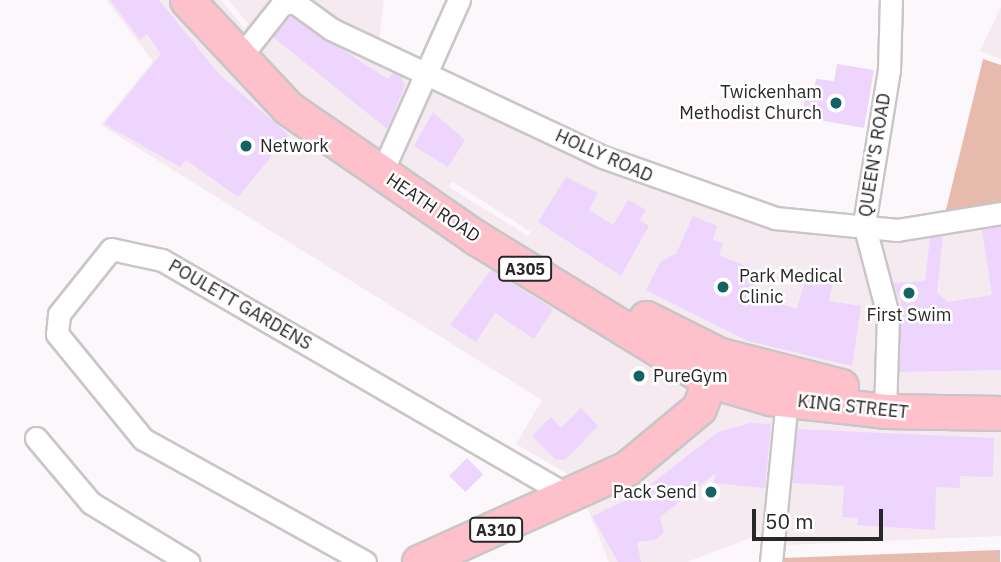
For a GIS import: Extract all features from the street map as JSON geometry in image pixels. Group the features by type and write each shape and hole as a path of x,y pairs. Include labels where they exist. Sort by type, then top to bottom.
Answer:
{"main road":[{"name":"HEATH ROAD","path":"187,0 244,53 386,165 609,296 714,367"},
{"name":"HEATH ROAD","path":"210,0 244,53"},
{"name":"KING STREET","path":"714,367 787,400 885,401 1001,394"},
{"name":"KING STREET","path":"714,367 818,383 885,401 1001,413"},
{"name":"A310","path":"419,562 572,498 627,468 654,443 670,411 714,367"}],"street":[{"path":"386,165 429,74 459,0"},
{"name":"QUEEN'S ROAD","path":"885,401 887,315 864,230 889,70 891,0"},
{"name":"HOLLY ROAD","path":"244,53 288,1 429,74 684,191 775,218 864,230 1001,213"},
{"name":"POULETT GARDENS","path":"365,562 143,439 57,334 59,314 111,249 162,260 572,498"},
{"path":"771,562 787,400"},
{"path":"36,438 91,503 188,562"}],"shaded area":[{"path":"106,0 221,0 244,28 248,24 229,0 384,0 378,49 690,190 858,230 1001,216 1001,536 786,545 758,535 687,562 609,562 576,479 516,444 542,400 101,125 153,61","holes":["453,182 531,232 528,236 449,187"]},
{"path":"1001,7 1001,59 980,51"},
{"path":"983,59 1001,65 1001,208 943,222"},
{"path":"1000,550 1000,562 782,562 782,558"}],"building":[{"path":"110,0 159,0 220,75 289,135 238,197 186,160 180,167 104,124 161,54 147,34 140,40"},
{"path":"291,16 388,79 393,73 401,76 405,86 387,129 273,37"},
{"name":"Twickenham Methodist Church","path":"837,64 874,70 864,128 802,117 806,89 814,90 816,79 834,81"},
{"path":"433,112 465,140 448,167 414,146"},
{"path":"566,177 598,193 589,210 613,225 628,200 646,210 640,220 649,226 621,276 538,222"},
{"path":"693,216 717,226 713,240 723,243 719,255 752,269 747,283 757,286 754,295 797,309 807,274 833,284 829,301 861,306 852,366 748,341 646,290 661,261 676,254"},
{"path":"1001,226 1001,370 899,372 901,303 893,283 925,281 930,238 943,236 937,292 947,302 992,295 982,230"},
{"path":"491,270 553,309 534,339 495,313 476,342 450,325"},
{"path":"581,408 598,426 565,460 555,459 532,436 551,417 561,428"},
{"path":"751,423 771,424 765,488 713,483 716,473 660,517 664,533 655,540 637,542 641,562 618,562 592,516 637,495 718,432"},
{"path":"797,429 994,438 993,477 960,476 960,488 936,487 935,530 857,525 858,518 842,517 844,486 792,483"},
{"path":"467,458 483,474 466,492 449,476"}],"place":[{"name":"Twickenham Methodist Church","path":"836,103"},
{"name":"Network","path":"246,146"},
{"name":"Park Medical Clinic","path":"723,287"},
{"name":"First Swim","path":"909,293"},
{"name":"PureGym","path":"639,376"},
{"name":"Pack Send","path":"711,492"}]}
